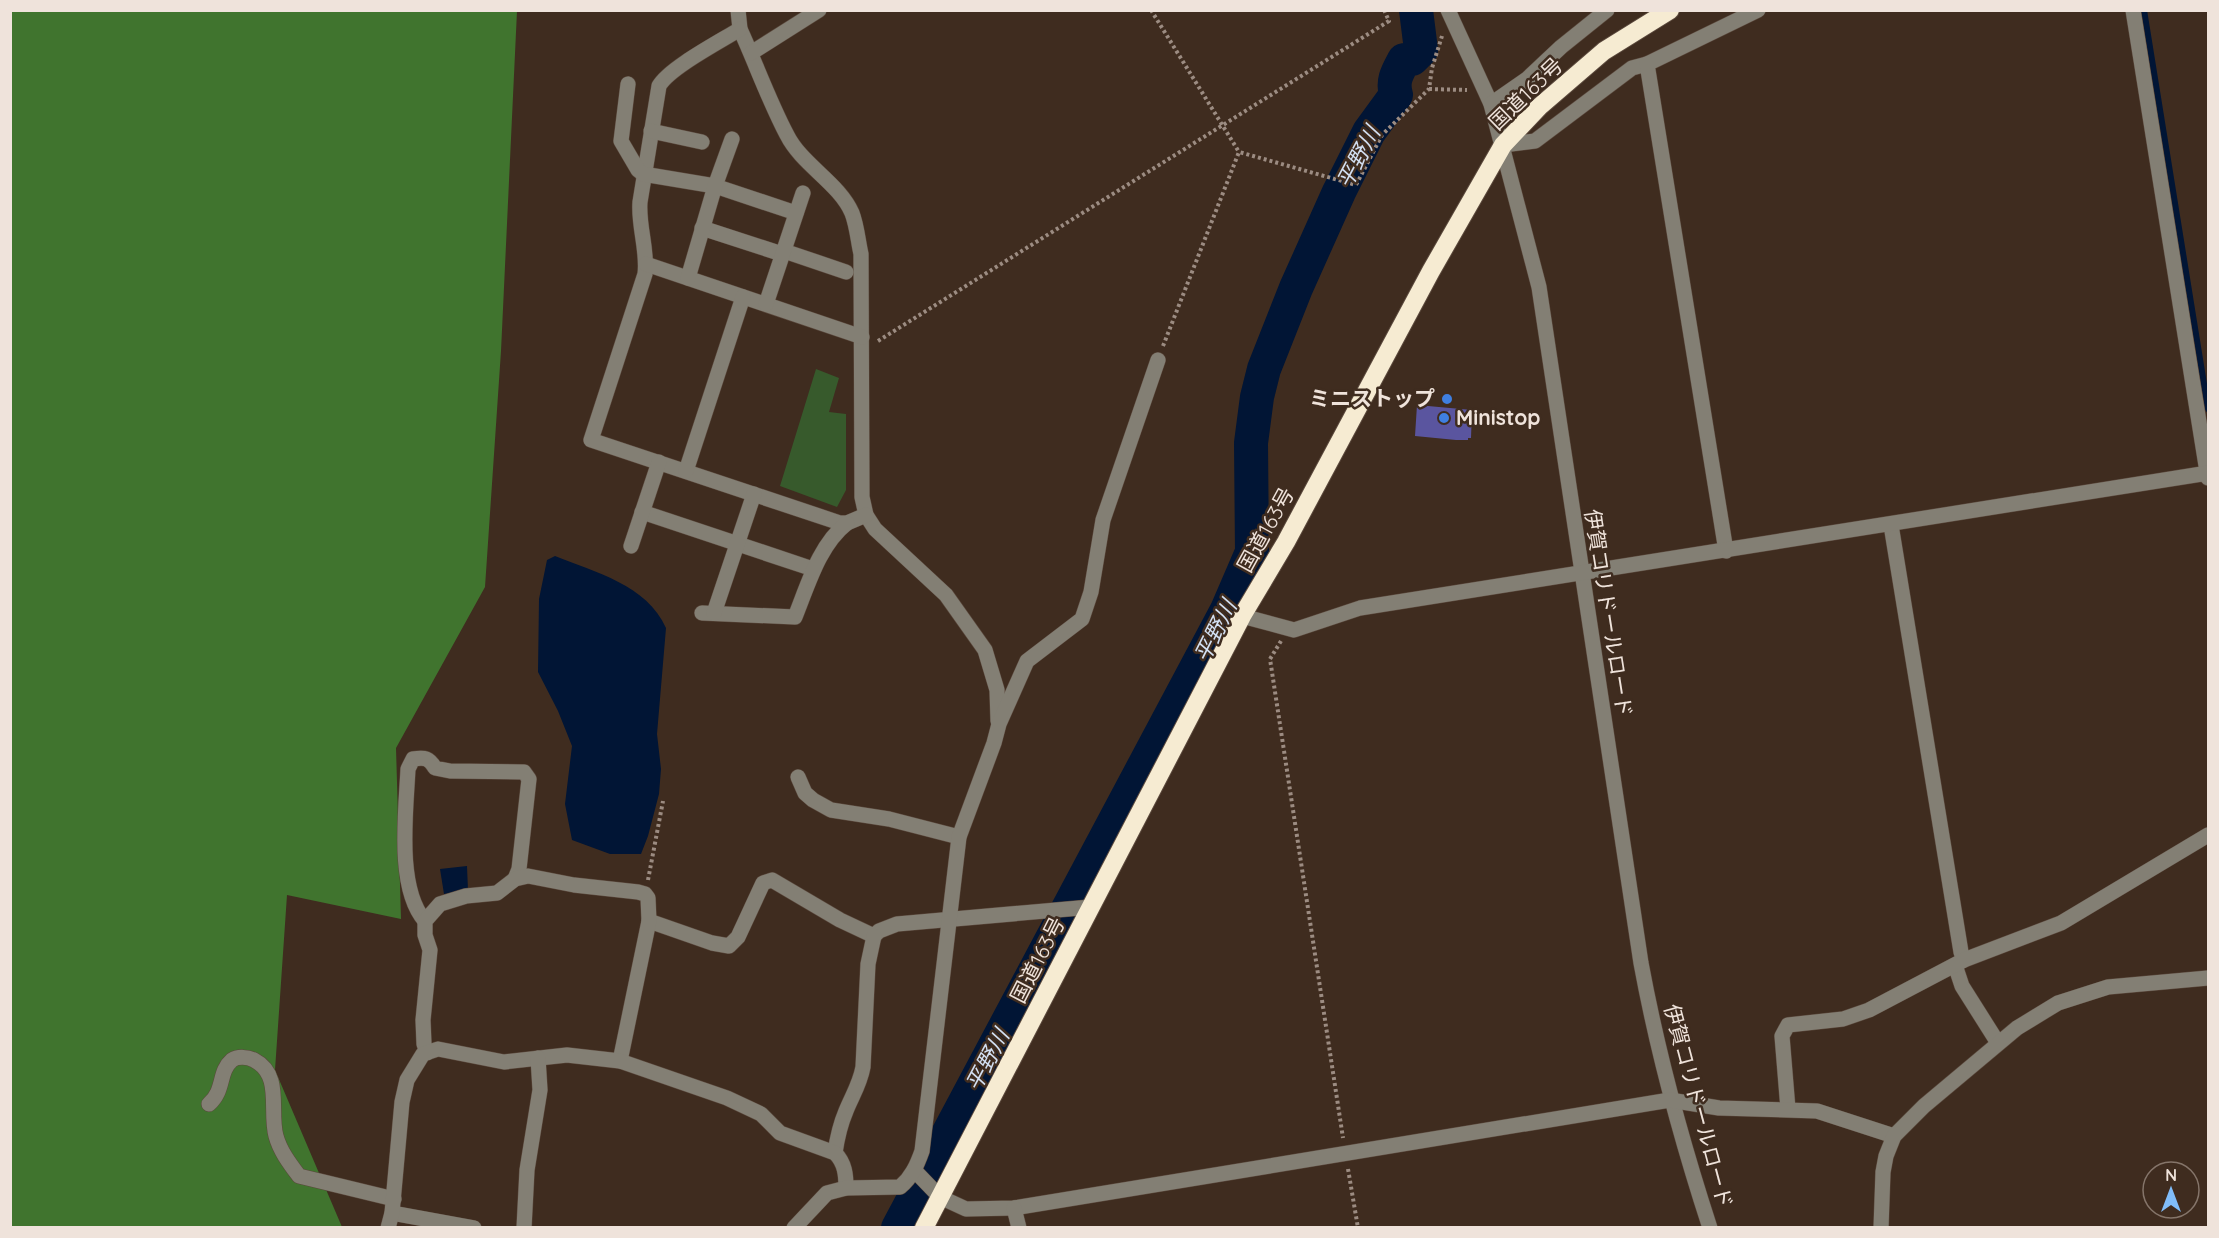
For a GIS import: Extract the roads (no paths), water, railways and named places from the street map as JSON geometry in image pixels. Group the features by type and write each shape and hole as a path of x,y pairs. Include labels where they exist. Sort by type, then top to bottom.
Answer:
{"highway":[{"name":"国道163号","path":"924,1227 1085,907 1242,616 1286,542 1431,271 1503,145 1539,107 1604,51 1670,10"}],"street":[{"path":"738,10 740,29 787,136 799,154 844,200 852,213 861,254 862,497 866,515 875,530 946,595 985,650 997,690 999,723"},
{"path":"751,53 819,10"},
{"path":"1489,98 1527,79 1561,47 1607,10"},
{"path":"1503,145 1535,141 1632,68 1647,64 1758,10"},
{"path":"1242,616 1294,630 1360,608 2208,475 2133,10"},
{"name":"伊賀コリドールロード","path":"1449,13 1489,98 1539,286 1581,574 1652,1024 1670,1100 1710,1227"},
{"path":"740,29 663,80 659,86 643,174 639,217 646,264 643,282 591,440 840,523 847,523"},
{"path":"1647,64 1726,551"},
{"path":"628,84 621,141 631,161 643,174 716,186 796,213"},
{"path":"651,131 702,142"},
{"path":"688,278 702,228 732,140"},
{"path":"766,304 803,194"},
{"path":"702,228 846,272"},
{"path":"646,264 766,304 862,344"},
{"path":"686,471 743,297"},
{"path":"794,1227 827,1193 846,1188 900,1187 914,1170 922,1151 959,837 994,743 999,723 1027,661 1082,619 1091,592 1103,520 1158,360"},
{"path":"631,546 659,462"},
{"path":"754,494 737,545 708,613 795,618 813,569 838,530 847,523 866,515"},
{"path":"642,512 813,569"},
{"path":"1891,525 1959,940 1962,986 1998,1043"},
{"path":"427,1053 424,1044 423,1020 430,950 425,935 425,921 417,911 409,886 407,868 408,769 413,759 423,757 430,759 435,768 450,771 524,772 529,779 519,869 515,879"},
{"path":"798,777 805,793 831,810 889,819 959,837"},
{"path":"1788,1109 1782,1036 1788,1025 1843,1019 1869,1010 1960,963 2061,923 2208,835"},
{"path":"425,921 440,904 466,896 497,893 515,879 528,876 574,885 645,894 648,898 649,921 620,1061"},
{"path":"649,921 712,944 729,946 738,937 763,884 772,880 840,920 874,936"},
{"path":"835,1153 845,1112 860,1083 868,964 874,936 879,931 897,924 1085,907"},
{"path":"1881,1227 1883,1172 1886,1156 1894,1136 1924,1106 1998,1043 2034,1016 2058,1003 2108,987 2208,978"},
{"path":"391,1213 402,1101 407,1080 423,1054 438,1049 504,1062 567,1055 620,1061 728,1098 761,1114 780,1133 835,1153 840,1158 846,1173 846,1188"},
{"path":"209,1104 216,1098 222,1085 224,1069 235,1058 248,1057 259,1062 268,1073 273,1086 276,1135 285,1157 299,1176 391,1213 474,1227"},
{"path":"524,1227 527,1170 540,1090 538,1058"},
{"path":"914,1170 940,1197 966,1209 1014,1208 1670,1100 1719,1108 1817,1111 1894,1136"},
{"path":"1014,1208 1019,1227"}],"water":[{"path":"555,556 603,574 633,591 657,613 666,628 657,734 661,769 659,794 641,854 610,854 572,840 565,804 572,746 558,711 538,672 539,599 547,560"},
{"path":"467,866 468,891 444,894 440,869"}],"waterway":[{"name":"平野川","path":"898,1228 1227,610 1252,552 1251,443 1257,397 1264,369 1296,288 1339,192 1369,132 1396,95 1395,81 1399,69 1404,60 1412,59 1421,50 1416,10"},
{"path":"2144,10 2208,409"}],"place":[{"name":"ミニストップ","path":"1447,399"},
{"name":"Ministop","path":"1444,418"}]}
